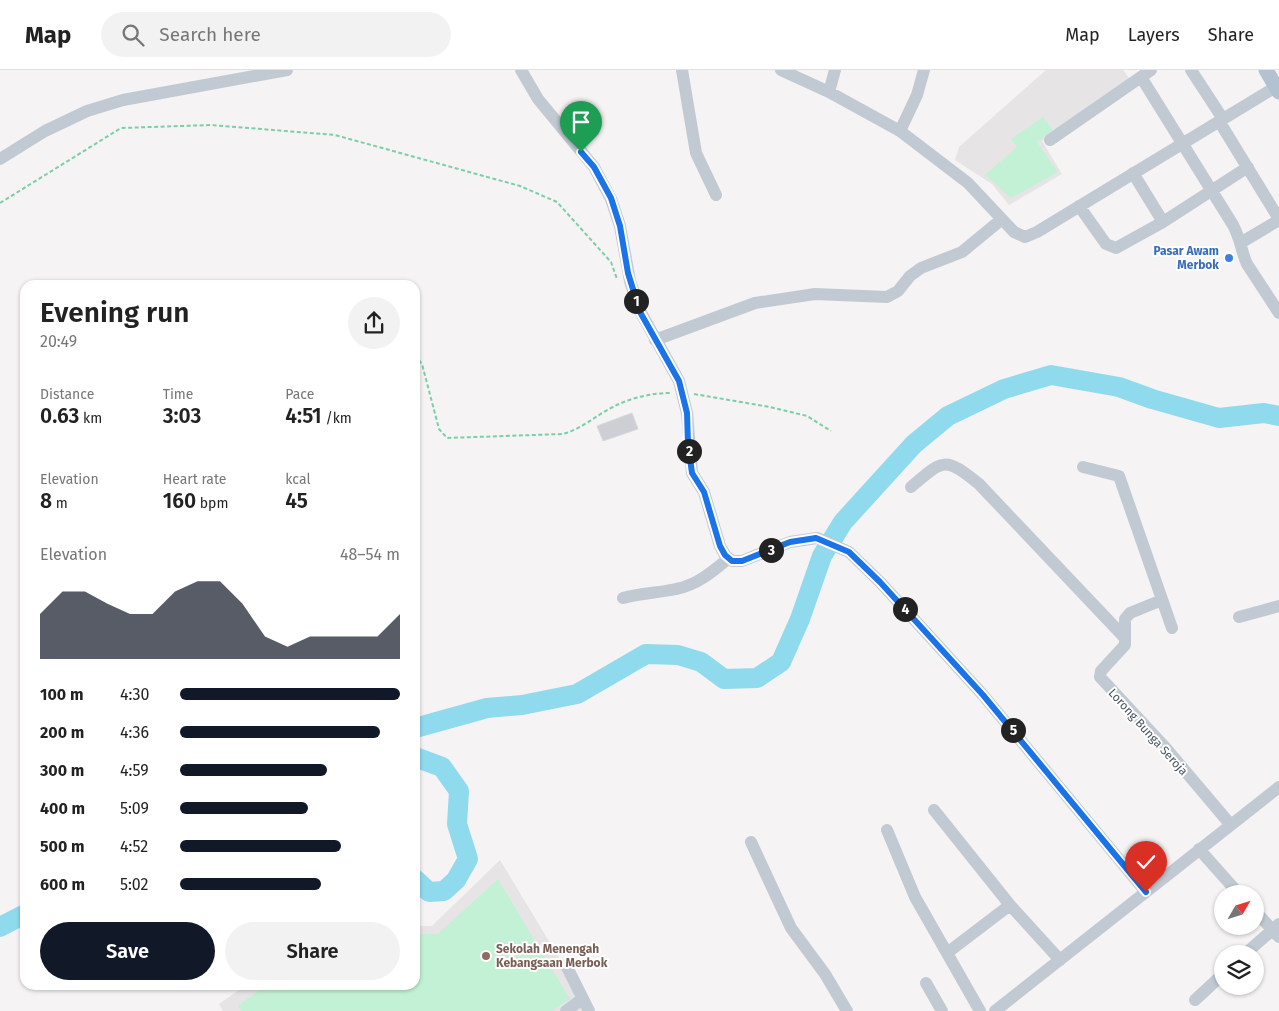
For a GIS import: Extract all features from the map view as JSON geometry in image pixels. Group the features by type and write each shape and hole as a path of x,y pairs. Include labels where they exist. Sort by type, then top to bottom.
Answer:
{"main road":[{"path":"1266,70 1278,88"}],"street":[{"path":"0,159 56,125 96,108 123,100 287,70"},
{"path":"521,70 538,99 594,167 606,188 620,226 630,281 640,312 672,368 683,393 687,413 688,444 692,473 704,492 720,546 729,558 738,562 790,542 816,538 849,552 880,582 983,695 1146,892"},
{"path":"682,70 696,153 716,195"},
{"path":"780,70 829,92 900,131 968,183 1014,232 1026,237 1182,143 1278,88"},
{"path":"829,92 835,70"},
{"path":"900,131 917,95 924,70"},
{"path":"1191,70 1279,220 1242,242"},
{"path":"1050,140 1146,73 1182,143 1242,242 1243,256 1247,264 1275,297 1279,313"},
{"path":"1079,206 1106,244 1116,248 1163,222 1248,167"},
{"path":"1133,173 1163,222"},
{"path":"655,340 755,303 816,294 887,297 898,291 910,276 921,268 962,252 1002,219"},
{"path":"911,487 934,467 941,464 948,463 962,470 979,484 1126,639"},
{"path":"1083,467 1119,476 1172,628"},
{"path":"623,598 643,592 676,589 697,582 729,558"},
{"name":"Lorong Bunga Seroja","path":"1162,600 1130,613 1124,626 1126,639 1123,649 1105,666 1100,677 1164,746 1230,824"},
{"path":"1239,617 1279,606"},
{"path":"995,1011 1279,787"},
{"path":"934,810 1010,905 1060,960"},
{"path":"887,830 915,897 980,1011"},
{"path":"752,842 791,928 825,974 847,1011"},
{"path":"1199,849 1231,885"},
{"path":"947,953 1010,905"},
{"path":"1258,945 1277,930 1264,919"},
{"path":"566,965 589,1011"},
{"path":"1195,1000 1214,982"},
{"path":"926,983 942,1011"},
{"path":"566,1011 582,999"}],"path":[{"path":"0,203 121,128 212,125 335,135 520,186 557,202 611,262 618,281 630,281"},
{"path":"420,361 439,429 447,438 562,434 571,432 614,406 662,393 683,393 770,407 807,416 831,431"}],"shaded area":[{"path":"1046,70 1123,70 1133,83 1042,141 1062,174 1009,205 992,184 955,160 959,147"},
{"name":"Sekolah Menengah Kebangsaan Merbok","path":"500,860 591,1011 223,1011 219,1004 239,990 420,990 420,926 432,926"}],"green space":[{"path":"1043,117 1053,130 1037,142 1058,172 1011,198 985,175 1017,147 1011,139"},
{"name":"Sekolah Menengah Kebangsaan Merbok","path":"498,879 570,999 552,1011 241,1011 238,1006 259,990 420,990 420,934 438,934"}],"building":[{"path":"632,413 638,429 603,441 597,426"}],"waterway":[{"path":"420,727 487,708 522,705 577,694 646,654 678,655 701,662 724,679 757,678 781,662 800,619 822,556 843,522 914,444 948,416 1004,389 1051,375 1119,387 1152,399 1219,418 1264,413 1279,416"},
{"path":"420,759 442,767 459,791 457,824 468,859 456,880 444,891 429,892 420,884"},
{"path":"0,927 20,917"}],"place":[{"name":"Pasar Awam Merbok","path":"1229,258"},
{"name":"Sekolah Menengah Kebangsaan Merbok","path":"486,956"}],"route":[{"path":"581,152 594,167 611,198 617,213 628,273 640,312 679,381 687,413 688,444 692,473 704,492 720,546 725,555 732,561 738,562 790,542 816,538 849,552 918,622 983,695 1146,892"}]}
